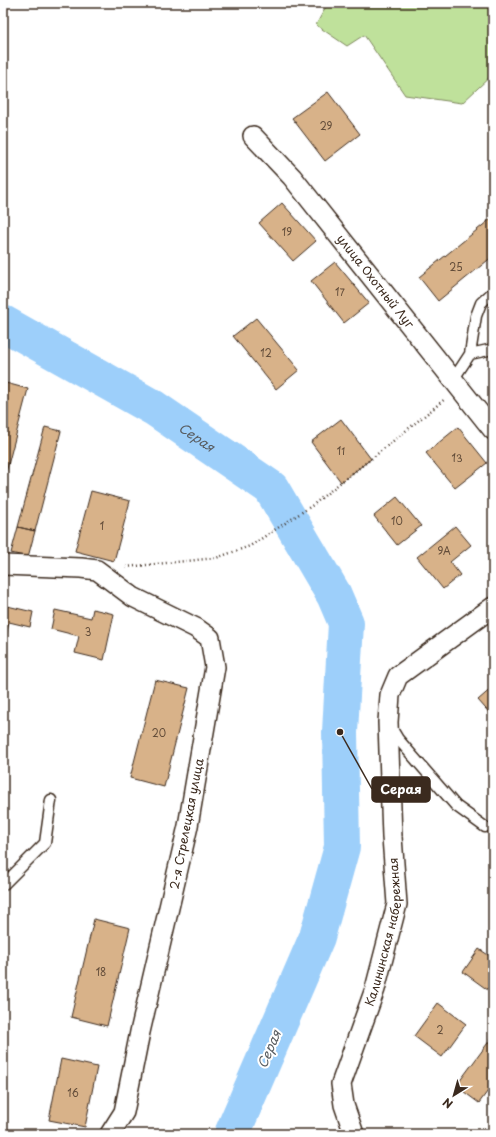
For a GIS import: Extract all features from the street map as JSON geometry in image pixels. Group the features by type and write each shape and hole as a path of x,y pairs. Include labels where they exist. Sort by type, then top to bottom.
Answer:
{"street":[{"name":"улица Охотный Луг","path":"253,136 292,177 493,430"},
{"path":"3,565 97,570"},
{"name":"2-я Стрелецкая улица","path":"97,570 133,597 196,628 210,638 215,668 187,834 140,1032 124,1112 110,1134"},
{"name":"Калининская набережная","path":"354,1134 344,1105 341,1084 375,989 397,904 392,837 388,722 390,695 398,676 493,607"}],"lane":[{"path":"456,384 470,354 476,316 481,303 493,292"},
{"path":"470,354 493,349"},
{"path":"388,722 398,739 456,806 485,827"},
{"path":"3,885 45,842 51,800"}],"path":[{"path":"97,570 216,558 250,546 314,505 341,482 371,460 456,384"}],"green space":[{"path":"328,3 493,3 493,74 462,103 405,95 364,35 347,46 316,25"}],"building":[{"path":"328,92 360,134 325,161 292,118"},
{"path":"282,203 316,241 293,261 259,223"},
{"path":"493,217 493,256 438,301 419,277"},
{"path":"335,262 369,303 344,323 311,281"},
{"path":"256,318 299,370 276,389 233,336"},
{"path":"6,383 28,389 3,484 3,394"},
{"path":"341,419 371,459 341,482 311,442"},
{"path":"45,427 61,431 35,531 18,527"},
{"path":"458,427 487,463 455,488 426,453"},
{"path":"91,491 130,501 114,561 75,551"},
{"path":"397,497 421,526 397,545 374,516"},
{"path":"455,526 471,545 450,562 460,575 443,589 417,557"},
{"path":"18,527 35,531 28,557 11,553"},
{"path":"3,605 33,612 30,627 9,622 4,646 3,646"},
{"path":"93,609 114,614 104,660 75,653 79,636 51,629 55,610 91,618"},
{"path":"155,680 189,688 164,787 130,778"},
{"path":"493,687 493,717 478,700"},
{"path":"94,919 130,928 107,1026 71,1017"},
{"path":"479,949 493,958 492,993 463,972"},
{"path":"438,1003 466,1024 442,1057 414,1036"},
{"path":"493,1036 493,1084 479,1103 456,1086"},
{"path":"61,1059 97,1067 85,1127 49,1120"}],"waterway":[{"name":"Серая","path":"3,323 154,408 271,488 334,595 346,623 340,732 342,847 317,937 232,1134"}],"place":[{"name":"Серая","path":"340,732"}]}
